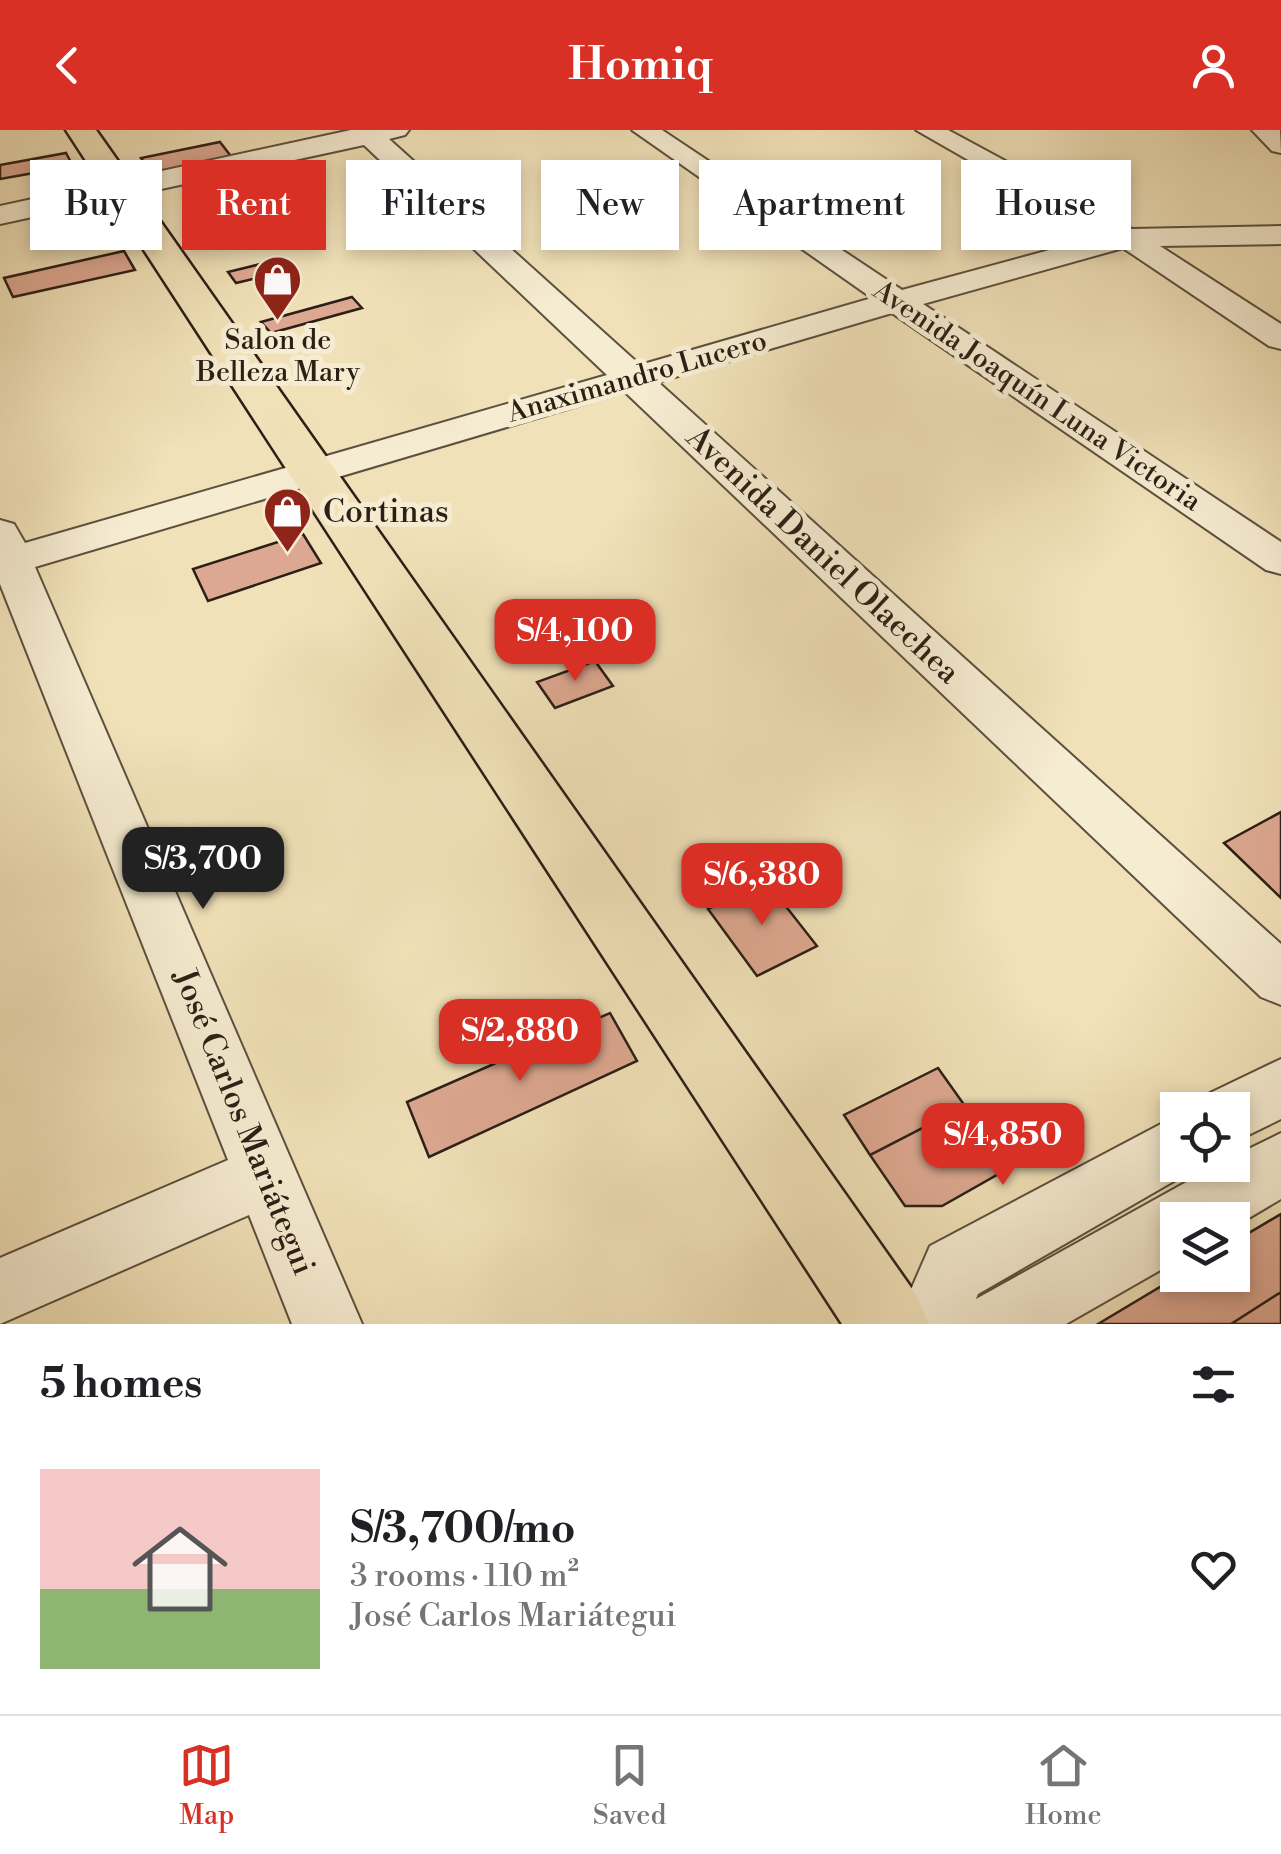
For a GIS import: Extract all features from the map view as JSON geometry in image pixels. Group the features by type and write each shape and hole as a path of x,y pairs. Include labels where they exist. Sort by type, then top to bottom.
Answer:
{"main road":[{"path":"81,130 101,160"},
{"path":"162,250 889,1324"}],"street":[{"name":"Avenida Joaquín Luna Victoria","path":"645,130 1281,562"},
{"path":"928,130 983,160"},
{"path":"1264,130 1281,146"},
{"path":"162,180 377,132"},
{"name":"Avenida Daniel Olaechea","path":"377,132 632,378 1281,980"},
{"path":"0,215 30,209"},
{"name":"Anaximandro Lucero","path":"1131,238 1281,235"},
{"path":"1131,241 1281,339"},
{"name":"Anaximandro Lucero","path":"4,552 311,473 1082,250"},
{"name":"José Carlos Mariátegui","path":"4,552 327,1324"},
{"path":"1250,1104 1281,1087"},
{"path":"932,1324 954,1270 1160,1155"},
{"path":"1215,1202 1281,1164"},
{"path":"0,1292 266,1176"},
{"path":"999,1324 1160,1233"}],"building":[{"path":"220,142 233,159 182,160 182,169 164,173 162,160 141,158"},
{"path":"66,153 70,160 30,160 30,174 0,179 0,165"},
{"path":"124,251 135,270 13,297 4,278"},
{"path":"281,259 290,270 236,283 228,272"},
{"path":"352,297 362,308 271,333 261,322"},
{"path":"303,534 321,563 208,601 193,569"},
{"path":"595,661 613,686 555,708 537,682"},
{"path":"1281,812 1281,898 1224,843"},
{"path":"766,881 817,946 757,976 708,909"},
{"path":"610,1013 637,1061 429,1157 407,1102"},
{"path":"938,1068 965,1106 870,1155 844,1115"},
{"path":"965,1106 1009,1168 942,1206 905,1206 870,1155"},
{"path":"1281,1214 1281,1292 1231,1324 1098,1324 1160,1287 1160,1292 1250,1292 1250,1232"},
{"path":"1281,1292 1281,1324 1231,1324"}],"place":[{"name":"Salon de Belleza Mary","path":"278,322"},
{"name":"Cortinas","path":"288,554"}]}
